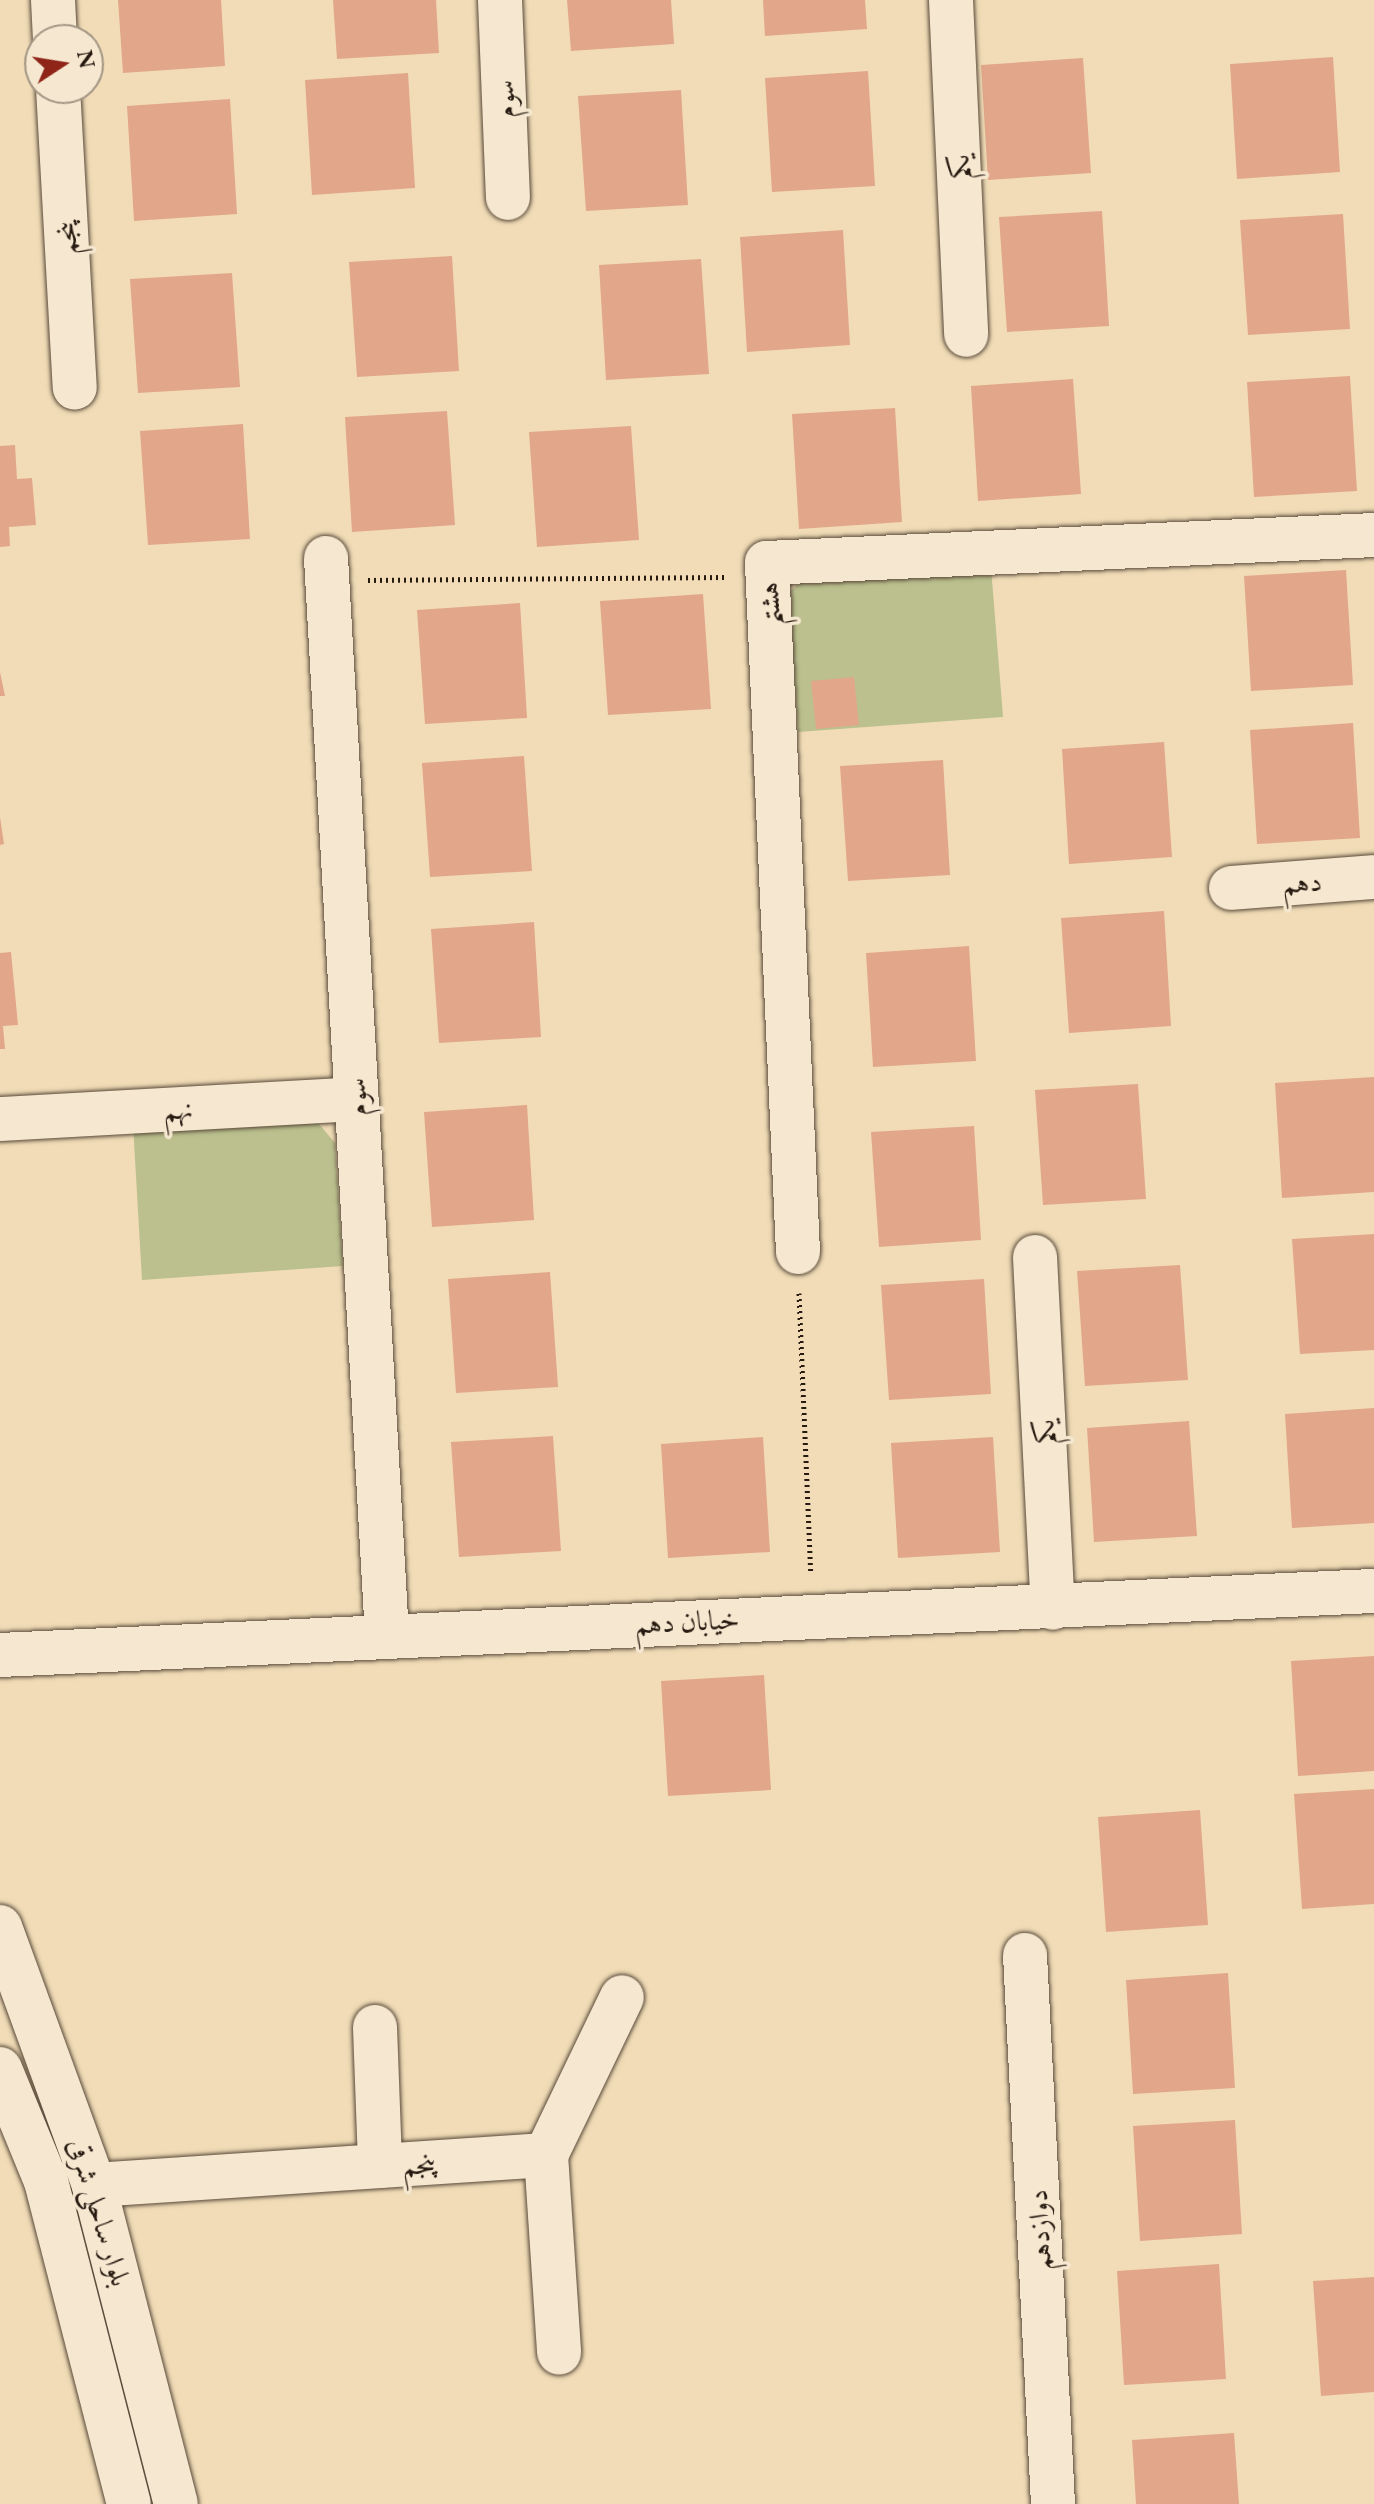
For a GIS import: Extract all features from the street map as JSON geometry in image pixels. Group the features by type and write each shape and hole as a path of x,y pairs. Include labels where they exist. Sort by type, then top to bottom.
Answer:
{"street":[{"path":"53,0 54,24"},
{"name":"سوم","path":"500,0 508,198"},
{"name":"یکم","path":"951,0 966,335"},
{"name":"پنجم","path":"59,104 75,388"},
{"name":"هشتم","path":"798,1252 767,563 1374,534"},
{"name":"سوم","path":"326,570 387,1635"},
{"name":"دهم","path":"1231,888 1374,877"},
{"name":"نهم","path":"0,1119 356,1099"},
{"name":"یکم","path":"1035,1257 1053,1608"},
{"name":"خیابان دهم","path":"0,1655 1374,1591"},
{"name":"بلوار ساحلی شرقی","path":"0,1927 94,2185 176,2504"},
{"name":"دوازدهم","path":"1025,1955 1053,2504"},
{"path":"559,2353 546,2155 622,1997"},
{"path":"375,2027 380,2166"},
{"name":"بلوار ساحلی شرقی","path":"0,2069 46,2181 129,2504"},
{"name":"پنجم","path":"94,2185 546,2155"}],"path":[{"path":"326,570 768,577"},
{"path":"798,1252 813,1616"}],"green space":[{"path":"990,555 1003,717 798,732 789,592 821,564"},
{"path":"309,1112 335,1143 343,1266 142,1280 133,1124"}],"building":[{"path":"118,0 221,0 225,66 123,73"},
{"path":"333,0 436,0 439,53 337,59"},
{"path":"567,0 671,0 674,44 571,51"},
{"path":"763,0 865,0 867,29 765,36"},
{"path":"1333,57 1340,172 1237,179 1230,64"},
{"path":"1083,58 1091,173 988,180 981,65"},
{"path":"868,71 875,186 772,192 765,78"},
{"path":"408,73 415,188 312,195 305,80"},
{"path":"681,90 688,205 586,211 578,96"},
{"path":"230,99 237,214 134,221 127,106"},
{"path":"1102,211 1109,326 1007,332 999,217"},
{"path":"1343,214 1350,329 1248,335 1240,220"},
{"path":"843,230 850,345 747,352 740,237"},
{"path":"452,256 459,371 357,377 349,262"},
{"path":"701,259 709,374 606,380 599,265"},
{"path":"232,273 240,387 138,393 130,279"},
{"path":"1350,376 1357,491 1254,497 1247,382"},
{"path":"1073,379 1081,494 978,501 971,386"},
{"path":"895,408 902,522 799,529 792,414"},
{"path":"447,411 455,525 352,532 345,417"},
{"path":"243,424 250,539 148,545 140,431"},
{"path":"631,426 639,540 537,547 529,432"},
{"path":"15,445 17,479 32,478 36,525 9,527 10,546 0,547 0,446"},
{"path":"1346,570 1353,685 1251,691 1244,576"},
{"path":"703,594 711,709 608,715 600,601"},
{"path":"520,603 527,718 425,724 417,610"},
{"path":"0,672 5,696 0,696"},
{"path":"854,677 859,725 816,729 811,681"},
{"path":"1353,723 1360,838 1257,844 1250,730"},
{"path":"1164,742 1172,857 1069,864 1062,749"},
{"path":"524,756 532,871 430,877 422,763"},
{"path":"943,760 950,875 848,881 840,766"},
{"path":"0,817 4,844 0,845"},
{"path":"1164,911 1171,1026 1069,1033 1061,918"},
{"path":"534,922 541,1037 439,1043 431,929"},
{"path":"969,946 976,1061 873,1067 866,953"},
{"path":"11,952 18,1025 3,1026 5,1049 0,1049 0,953"},
{"path":"1374,1077 1374,1192 1282,1198 1275,1083"},
{"path":"1138,1084 1146,1199 1043,1205 1035,1090"},
{"path":"527,1105 534,1220 432,1227 424,1112"},
{"path":"974,1126 981,1240 879,1247 871,1132"},
{"path":"1374,1234 1374,1350 1300,1354 1292,1239"},
{"path":"1180,1265 1188,1380 1085,1386 1077,1271"},
{"path":"550,1272 558,1387 456,1393 448,1279"},
{"path":"984,1279 991,1394 889,1400 881,1285"},
{"path":"1374,1408 1374,1523 1292,1528 1285,1414"},
{"path":"1189,1421 1197,1536 1094,1542 1087,1428"},
{"path":"553,1436 561,1551 459,1557 451,1442"},
{"path":"763,1437 770,1552 668,1558 661,1444"},
{"path":"993,1437 1000,1552 898,1558 891,1443"},
{"path":"1374,1656 1374,1771 1298,1776 1291,1661"},
{"path":"764,1675 771,1790 668,1796 661,1681"},
{"path":"1374,1789 1374,1904 1302,1909 1294,1794"},
{"path":"1200,1810 1208,1925 1106,1932 1098,1817"},
{"path":"1228,1973 1235,2088 1133,2094 1126,1980"},
{"path":"1235,2120 1242,2234 1140,2241 1133,2126"},
{"path":"1219,2264 1226,2379 1124,2385 1117,2271"},
{"path":"1374,2277 1374,2392 1321,2396 1313,2281"},
{"path":"1234,2433 1239,2504 1136,2504 1132,2440"}]}
